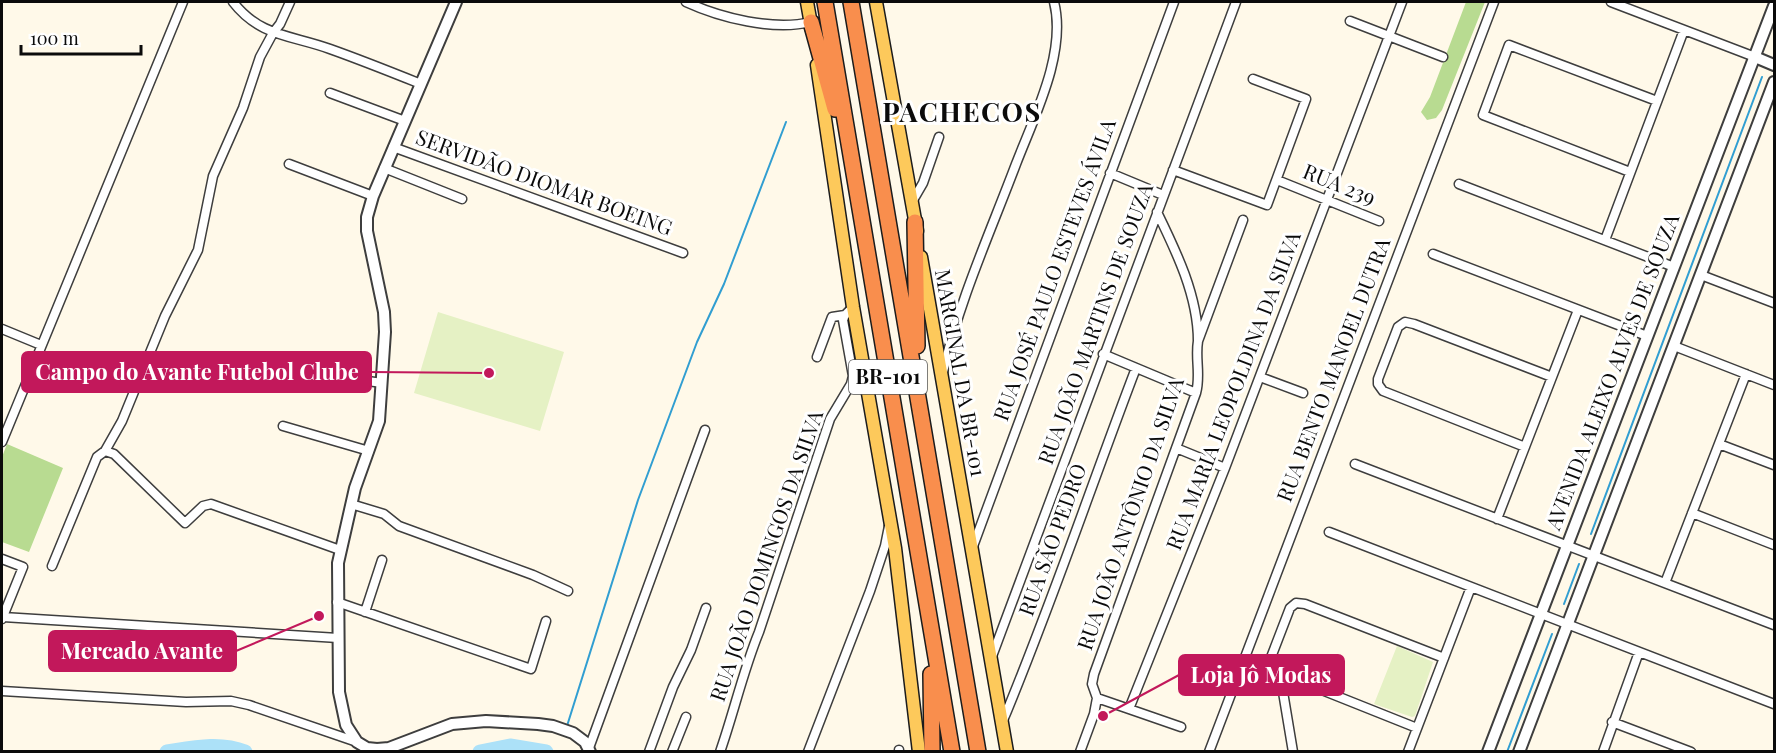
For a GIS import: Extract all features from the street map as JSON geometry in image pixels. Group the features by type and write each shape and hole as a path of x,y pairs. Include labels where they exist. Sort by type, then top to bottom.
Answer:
{"highway":[{"name":"BR-101","path":"825,2 952,752"},
{"name":"BR-101","path":"851,2 978,752"},
{"path":"811,22 857,191"},
{"path":"915,222 918,394"},
{"path":"930,626 932,752"}],"main road":[{"path":"807,2 849,311 890,517 919,752"},
{"name":"MARGINAL DA BR-101","path":"876,2 1007,752"}],"street":[{"path":"2,442 6,420 41,345 183,2"},
{"path":"233,2 243,14 273,33 329,49 421,84"},
{"path":"52,566 97,457 105,451 122,422 165,316 198,250 213,176 243,108 260,57 290,2"},
{"path":"357,742 346,725 340,704 337,574 351,504 379,421 385,320 366,224 368,209 456,2"},
{"path":"686,2 712,12 773,26 788,27 811,22"},
{"path":"941,382 954,328 1052,62 1057,25 1054,2"},
{"name":"RUA JOSÉ PAULO ESTEVES ÁVILA","path":"971,552 1174,2"},
{"name":"RUA JOÃO MARTINS DE SOUZA","path":"991,661 1103,354 1236,2"},
{"name":"RUA MARIA LEOPOLDINA DA SILVA","path":"1129,709 1225,468 1402,2"},
{"name":"RUA BENTO MANOEL DUTRA","path":"1209,752 1494,2"},
{"path":"1611,2 1774,65"},
{"name":"AVENIDA ALEIXO ALVES DE SOUZA","path":"1488,752 1774,6"},
{"path":"1350,21 1443,57"},
{"path":"1605,240 1684,30"},
{"path":"1630,172 1483,115 1509,45 1657,101"},
{"path":"1173,170 1267,205 1281,181 1306,99 1252,79"},
{"path":"1519,752 1774,82"},
{"path":"330,93 405,121"},
{"path":"912,202 923,183 939,137"},
{"name":"SERVIDÃO DIOMAR BOEING","path":"393,147 683,253"},
{"path":"289,164 373,196"},
{"path":"384,168 462,199"},
{"path":"1110,173 1163,195"},
{"name":"RUA 239","path":"1281,181 1378,221"},
{"path":"1459,184 1674,267"},
{"name":"RUA JOÃO ANTÔNIO DA SILVA","path":"1097,698 1092,684 1094,674 1196,393 1199,376 1196,356 1197,318 1182,268 1157,212"},
{"path":"1198,341 1243,220"},
{"path":"1433,254 1647,336"},
{"path":"1701,275 1774,302"},
{"path":"1497,519 1578,310"},
{"path":"817,357 832,317 849,311"},
{"name":"RUA JOÃO DOMINGOS DA SILVA","path":"720,752 747,661 759,632 830,419 851,384 853,376 843,320 849,311"},
{"path":"1525,447 1386,394 1380,388 1378,379 1398,327 1405,322 1414,324 1552,377"},
{"path":"2,329 41,345"},
{"path":"1674,346 1774,385"},
{"path":"1103,354 1196,393"},
{"path":"265,375 268,367 382,383"},
{"name":"RUA SÃO PEDRO","path":"1002,723 1037,639 1136,368"},
{"path":"1665,583 1746,374"},
{"path":"1260,377 1303,393"},
{"path":"283,426 369,451"},
{"path":"589,750 705,429"},
{"path":"1719,444 1774,465"},
{"path":"1176,448 1225,468"},
{"path":"105,451 114,454 185,522 203,506 211,504 340,550"},
{"path":"1355,464 1774,625"},
{"path":"351,504 384,514 399,526 534,575 568,591"},
{"path":"1692,513 1774,545"},
{"path":"808,752 870,591 885,546 890,517"},
{"path":"1329,532 1774,704"},
{"path":"2,559 23,567 2,618 338,638"},
{"path":"364,612 382,560"},
{"path":"1408,752 1471,587"},
{"path":"337,602 531,669 546,621"},
{"path":"1417,728 1270,668 1270,660 1290,608 1296,603 1305,604 1444,658"},
{"path":"649,752 673,687 696,639 706,608"},
{"path":"1603,752 1639,652"},
{"path":"1280,674 1293,752"},
{"path":"2,691 186,702 231,701 357,742 367,748 383,749 452,724 510,722 538,724 564,729 579,737 589,750"},
{"path":"1080,752 1094,714 1097,698 1181,727"},
{"path":"672,752 686,717"},
{"path":"1612,722 1691,752"}],"green space":[{"path":"1466,2 1485,2 1442,110 1436,118 1427,120 1421,112 1430,97"},
{"path":"438,312 564,352 540,431 414,393"},
{"path":"7,444 63,468 29,552 2,542 2,457"},
{"path":"1397,646 1433,662 1415,716 1412,717 1374,704"}],"waterway":[{"path":"1591,534 1762,77"},
{"path":"567,726 638,500 697,342 724,284 786,122"},
{"path":"1564,604 1579,564"},
{"path":"1507,752 1552,634"},
{"path":"480,752 510,746 546,752"},
{"path":"167,752 216,747 245,752"}],"place":[{"name":"Campo do Avante Futebol Clube","path":"489,373"},
{"name":"Mercado Avante","path":"319,616"},
{"name":"Loja Jô Modas","path":"1103,716"}],"district":[{"name":"PACHECOS","path":"962,113"}]}
